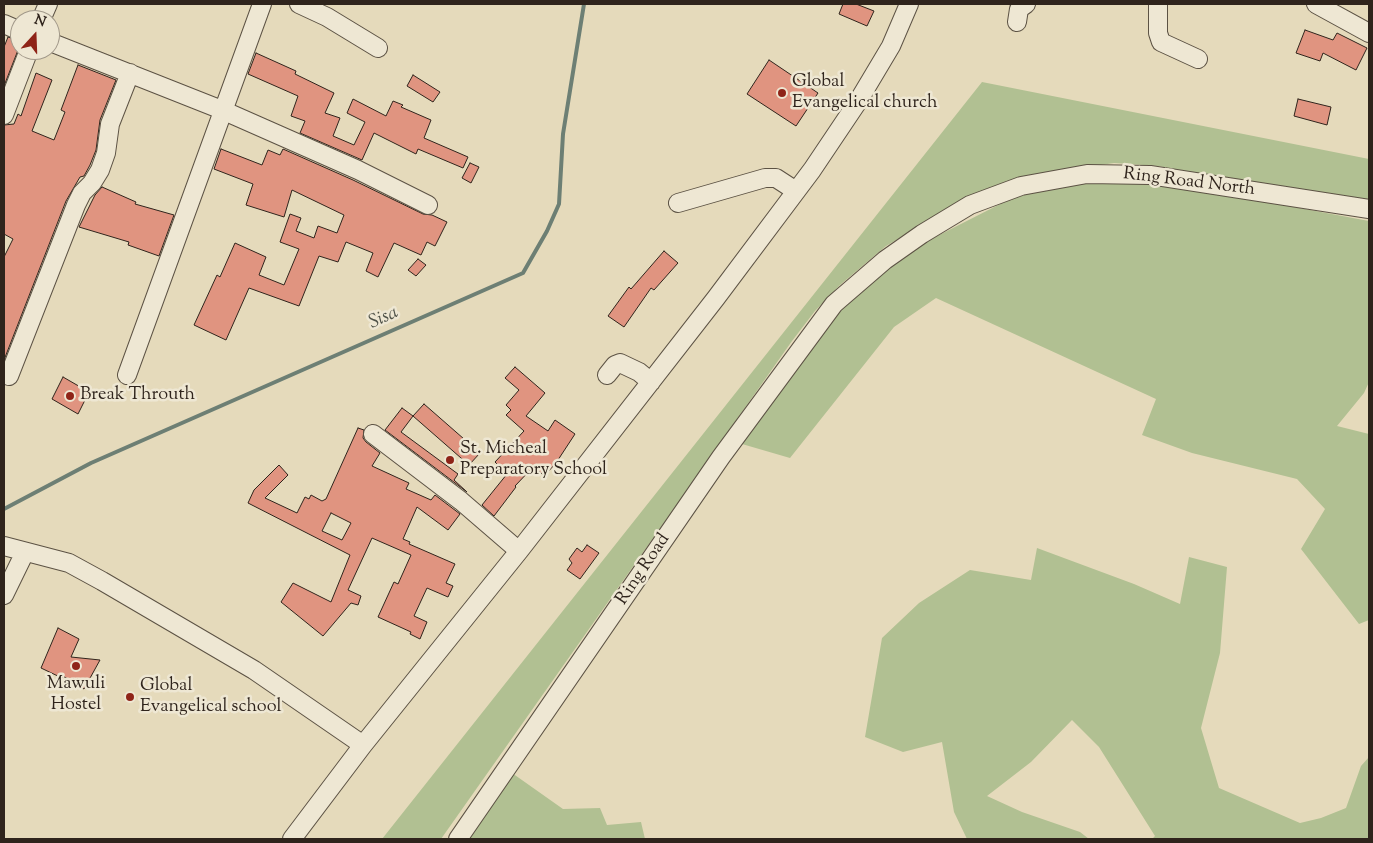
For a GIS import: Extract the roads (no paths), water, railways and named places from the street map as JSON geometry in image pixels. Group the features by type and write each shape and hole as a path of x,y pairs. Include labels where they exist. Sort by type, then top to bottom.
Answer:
{"street":[{"path":"127,375 262,4"},
{"path":"299,4 328,18 378,48"},
{"path":"292,839 363,745 519,551 651,382 796,191 857,103 891,46 909,4"},
{"path":"1017,22 1020,9 1026,4"},
{"path":"1158,4 1158,33 1161,42 1198,59"},
{"path":"1316,4 1369,33"},
{"path":"60,46 222,110 349,166 428,204"},
{"path":"4,115 25,60"},
{"path":"9,376 76,205 82,193 92,183 100,170 106,152 110,124 130,73"},
{"name":"Ring Road North","path":"834,304 885,260 922,234 970,205 1021,186 1087,174 1150,175 1369,209"},
{"path":"678,203 765,178 776,178 796,191"},
{"name":"Ring Road","path":"458,839 595,643 721,457 834,304"},
{"path":"607,375 615,365 620,363 639,372 651,382"},
{"path":"373,434 461,501 519,551"},
{"path":"4,546 69,563 102,581 254,670 363,745"},
{"path":"4,594 25,552"}],"waterway":[{"name":"Sisa","path":"4,509 91,463 523,273 547,231 559,204 563,134 584,4"}],"place":[{"name":"Global Evangelical church","path":"782,93"},
{"name":"Break Throuth","path":"70,396"},
{"name":"St. Micheal Preparatory School","path":"450,460"},
{"name":"Mawuli Hostel","path":"76,666"},
{"name":"Global Evangelical school","path":"130,697"}]}
